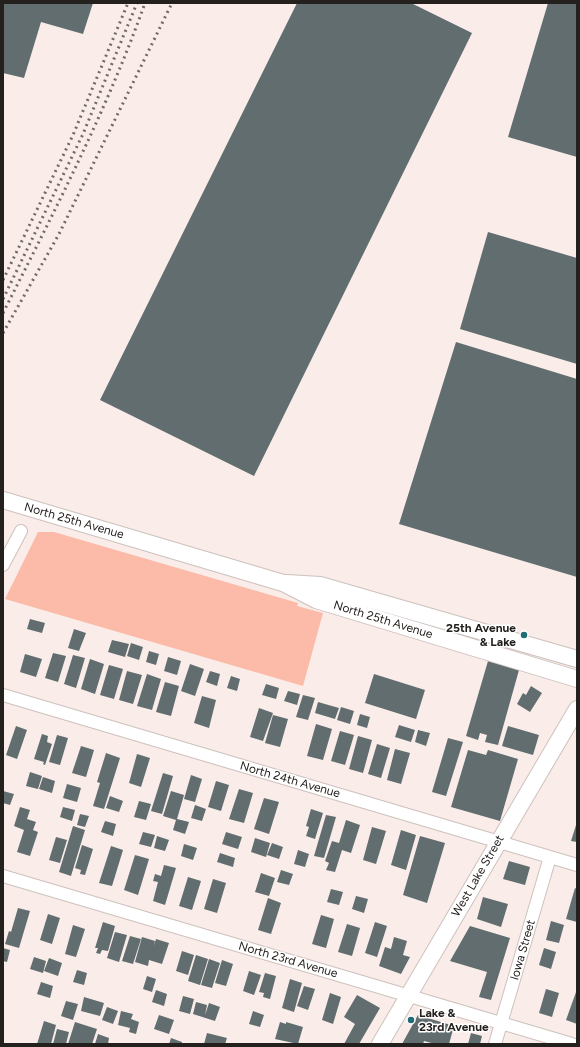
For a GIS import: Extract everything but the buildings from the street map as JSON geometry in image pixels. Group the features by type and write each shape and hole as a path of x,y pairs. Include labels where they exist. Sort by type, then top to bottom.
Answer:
{"main road":[{"name":"North 25th Avenue","path":"3,500 216,562 283,583 316,600 577,679"},
{"name":"North 25th Avenue","path":"283,583 327,586 577,660"},
{"name":"West Lake Street","path":"380,1044 577,709"}],"street":[{"path":"3,565 21,531"},
{"name":"North 24th Avenue","path":"3,695 577,865"},
{"name":"Iowa Street","path":"495,1044 550,857"},
{"name":"North 23rd Avenue","path":"3,876 572,1044"}],"shaded area":[{"path":"38,532 54,532 298,603 297,606 323,613 303,686 5,599"}],"railway":[{"path":"3,280 73,135 128,3"},
{"path":"3,299 83,134 137,3"},
{"path":"3,313 97,121 145,3"},
{"path":"3,333 59,234 172,3"}],"place":[{"name":"25th Avenue & Lake","path":"524,635"},
{"name":"Lake & 23rd Avenue","path":"411,1020"}]}
